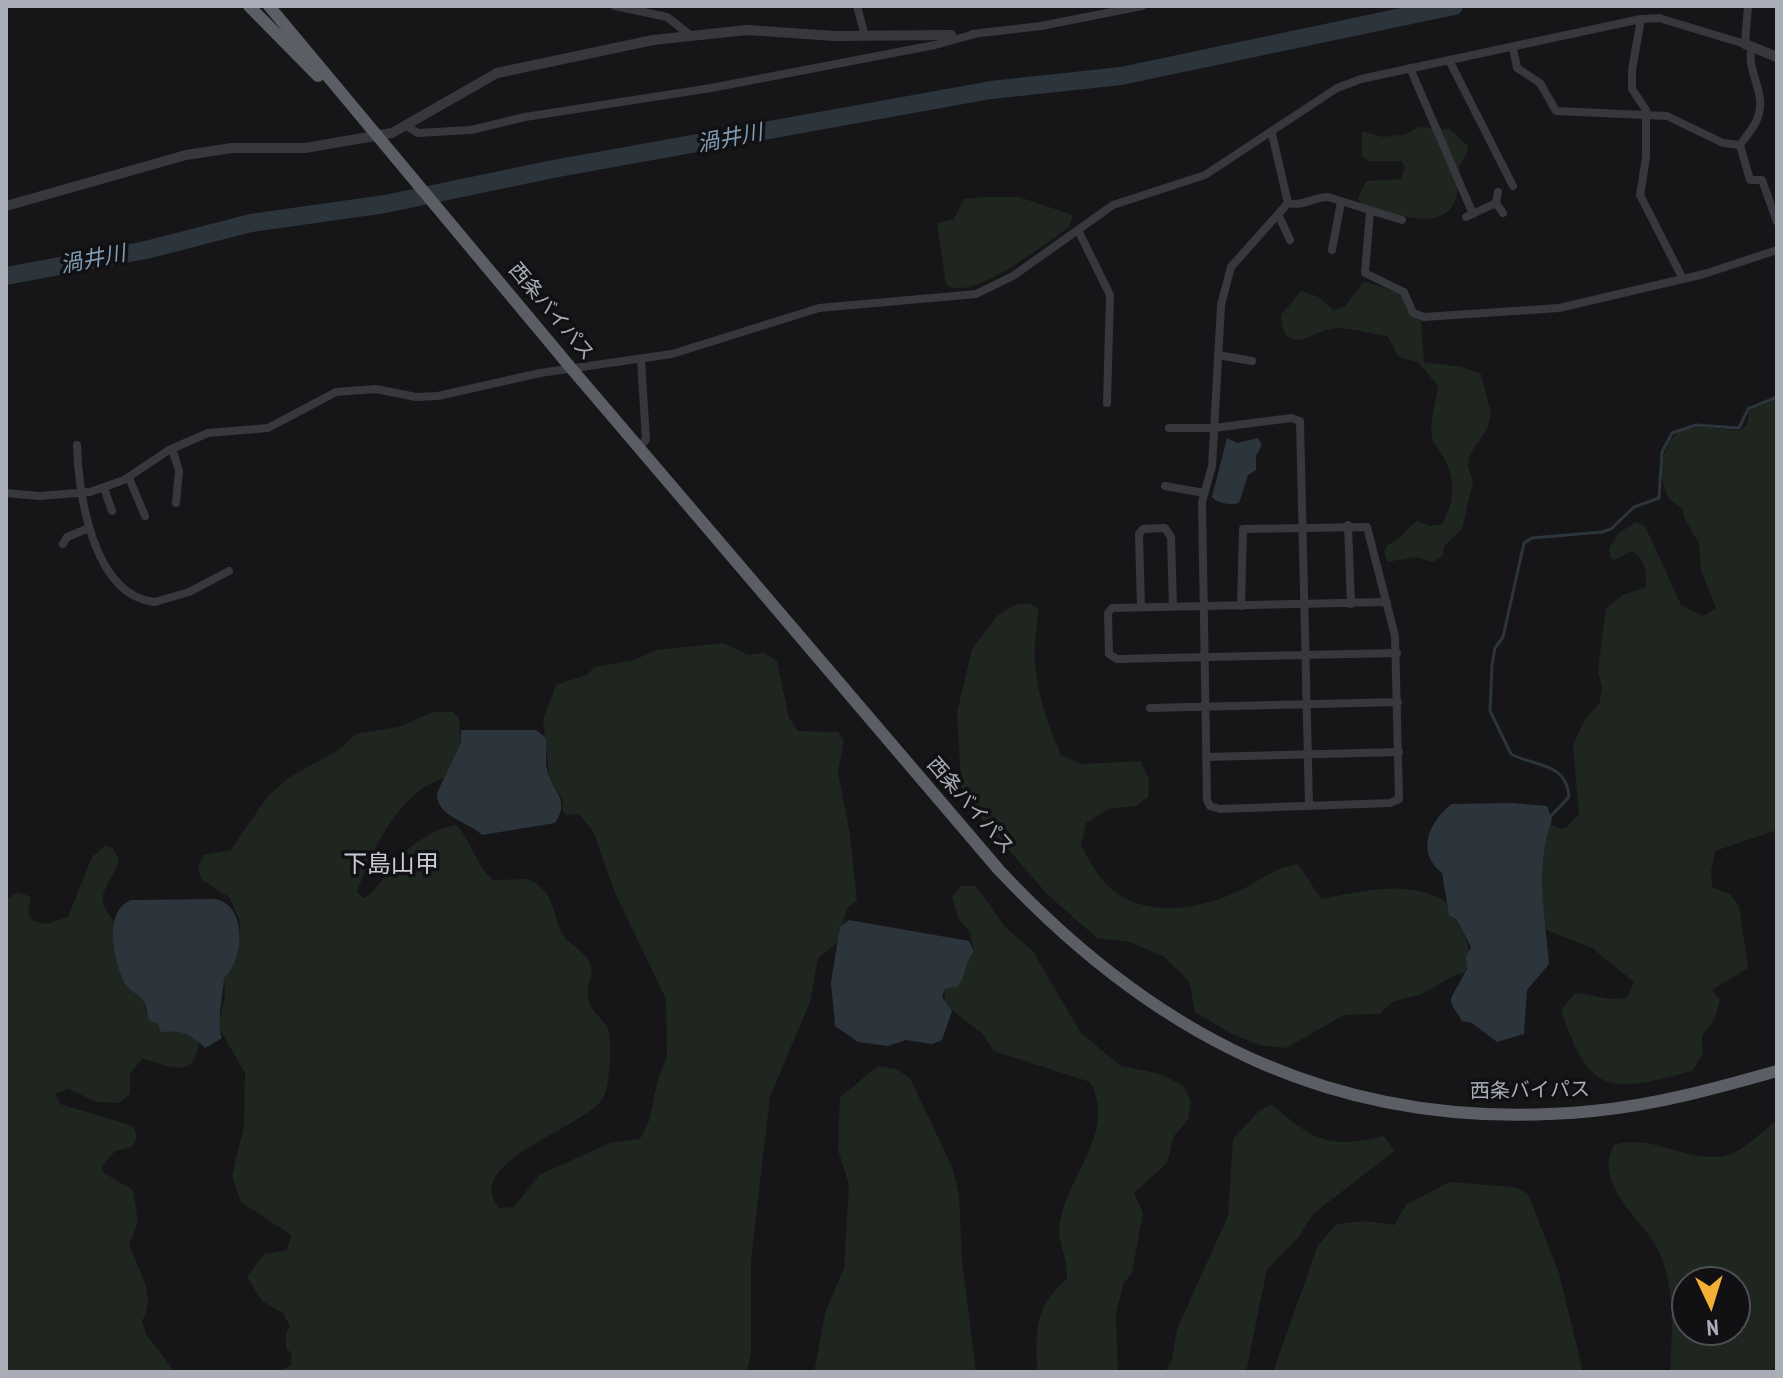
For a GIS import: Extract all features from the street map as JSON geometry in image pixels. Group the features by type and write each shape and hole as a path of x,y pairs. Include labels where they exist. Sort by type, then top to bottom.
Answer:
{"highway":[{"name":"西条バイパス","path":"249,6 358,115"},
{"name":"西条バイパス","path":"269,6 638,447 1036,909 1097,965 1179,1022 1258,1062 1329,1088 1376,1100 1454,1112 1541,1114 1608,1109 1679,1097 1777,1071"}],"street":[{"path":"615,6 667,17 690,35"},
{"path":"857,6 865,36"},
{"path":"405,125 418,133 471,130 525,117 711,88 920,48 975,34 1142,6"},
{"path":"1740,145 1758,119 1761,106 1748,46 1748,6"},
{"path":"6,493 79,494 104,488 129,478 172,449 208,433 268,428 336,392 376,389 416,397 438,396 571,368 680,352 819,308 976,294 1013,276 1123,199 1205,175 1348,83 1513,48 1587,28 1641,19 1659,18 1777,57"},
{"path":"1641,19 1632,70 1632,89 1644,106 1645,114 1646,158 1640,195 1683,279"},
{"path":"6,206 186,155 232,148 305,148 377,137 405,125 497,73 614,47 747,30 865,36 975,34"},
{"path":"1513,48 1517,68 1540,83 1556,111 1645,114 1683,120 1716,139 1740,145"},
{"path":"1449,60 1513,186"},
{"path":"1410,68 1470,216 1496,203"},
{"path":"1241,606 1240,531 1246,528 1348,525 1363,525 1370,530 1397,653 1400,794 1395,802 1214,808 1207,800 1204,493 1212,466 1221,305 1231,267 1288,203 1272,134"},
{"path":"1740,145 1750,180 1762,180 1777,222"},
{"path":"1498,192 1496,203 1503,213"},
{"path":"1288,203 1302,205 1319,197 1402,220"},
{"path":"1332,250 1341,202"},
{"path":"1370,212 1365,273 1404,292 1409,308 1424,317 1525,313 1683,279 1777,250"},
{"path":"1279,216 1290,240"},
{"path":"1078,230 1110,295 1107,403"},
{"path":"1218,355 1252,361"},
{"path":"638,447 646,440 641,359"},
{"path":"1169,428 1214,428 1291,418 1300,421 1309,806"},
{"path":"77,445 79,494 89,528 113,579 150,602 189,592 229,571"},
{"path":"172,449 179,470 176,503"},
{"path":"129,478 145,516"},
{"path":"1165,486 1204,493"},
{"path":"104,488 112,511"},
{"path":"1348,525 1351,604"},
{"path":"63,544 67,537 89,528"},
{"path":"1141,607 1139,534 1143,529 1165,528 1171,537 1173,607"},
{"path":"1387,602 1109,610 1111,657 1397,653"},
{"path":"1150,708 1398,702"},
{"path":"1206,757 1399,752"}],"shaded area":[{"path":"1418,127 1450,129 1468,146 1459,169 1455,201 1448,211 1438,217 1412,218 1361,203 1358,198 1366,181 1401,179 1405,168 1402,161 1368,161 1362,156 1362,131 1383,137 1406,134"},
{"path":"1019,197 1073,215 1069,227 1008,269 972,286 957,288 946,284 937,223 954,219 964,199"},
{"path":"1364,281 1400,293 1411,316 1421,321 1424,362 1462,367 1481,374 1491,414 1487,429 1470,454 1468,466 1473,482 1462,529 1444,546 1443,556 1433,562 1416,557 1387,562 1384,552 1387,545 1418,521 1429,526 1442,524 1450,506 1452,480 1431,431 1438,386 1418,362 1398,356 1387,336 1337,328 1294,340 1283,329 1281,315 1301,291 1319,297 1334,311 1345,306"},
{"path":"1777,399 1777,830 1715,851 1711,872 1712,887 1730,894 1739,906 1748,968 1712,990 1720,1000 1715,1018 1702,1036 1703,1054 1692,1071 1641,1083 1607,1081 1594,1073 1582,1059 1561,1010 1575,993 1608,999 1627,997 1634,982 1592,948 1546,930 1540,890 1544,850 1551,824 1561,829 1567,827 1579,814 1573,745 1585,719 1599,704 1602,689 1598,670 1606,608 1623,595 1645,587 1646,577 1640,558 1632,551 1614,560 1610,557 1609,548 1619,533 1636,522 1645,526 1681,605 1703,616 1716,608 1701,570 1699,543 1685,520 1683,510 1665,490 1662,471 1665,451 1675,435 1689,428 1739,431 1747,425 1749,411"},
{"path":"1227,438 1237,443 1258,438 1262,445 1256,456 1256,470 1248,475 1236,504 1221,503 1212,497"},
{"path":"1029,603 1039,609 1035,649 1038,684 1046,717 1061,755 1082,764 1141,761 1149,780 1148,797 1136,806 1109,809 1086,823 1081,846 1104,882 1118,894 1153,907 1190,906 1227,896 1276,871 1298,864 1321,899 1385,889 1416,890 1446,902 1468,945 1468,963 1464,973 1420,994 1397,1000 1380,1014 1344,1015 1286,1048 1259,1045 1230,1033 1195,1012 1189,981 1164,957 1130,942 1097,938 1047,894 962,796 957,712 972,649 998,615 1015,605"},
{"path":"724,643 748,655 764,653 777,661 789,718 798,731 838,732 844,740 838,772 850,835 857,900 847,908 838,942 818,958 810,1002 770,1097 751,1260 751,1352 747,1372 277,1372 291,1365 292,1354 286,1348 286,1333 290,1326 283,1313 262,1301 247,1277 264,1254 287,1250 291,1235 241,1202 232,1176 244,1126 245,1073 218,1026 225,996 224,978 239,942 240,922 230,898 201,879 198,867 204,855 231,850 267,797 288,778 340,749 356,734 399,727 433,712 453,712 459,718 461,743 445,777 428,785 400,809 371,857 357,892 364,898 409,848 433,833 457,825 482,868 493,880 530,879 545,892 563,935 589,961 592,970 589,1002 607,1027 610,1041 605,1093 592,1109 529,1147 509,1161 496,1176 492,1192 500,1208 514,1207 539,1175 610,1143 640,1139 649,1121 658,1079 667,1056 666,999 615,893 593,831 579,814 566,815 563,802 549,776 543,720 556,685 586,675 595,667 634,660 657,650"},
{"path":"461,730 536,730 546,738 547,772 561,804 555,823 482,835 447,813 438,801 437,793 461,743"},
{"path":"1452,804 1547,806 1552,820 1542,874 1549,964 1527,990 1524,1034 1497,1042 1472,1023 1462,1021 1452,1005 1451,998 1467,969 1466,957 1471,947 1456,919 1449,915 1442,873 1434,865 1427,847 1431,828"},
{"path":"105,846 113,848 119,860 103,898 115,922 116,944 124,976 144,1001 146,1014 194,1036 199,1042 196,1055 185,1067 177,1068 142,1059 130,1074 130,1094 119,1103 97,1102 68,1089 55,1094 60,1104 133,1126 137,1137 132,1147 115,1151 102,1167 104,1173 133,1190 138,1222 129,1245 147,1293 148,1302 142,1321 146,1334 175,1372 6,1372 6,900 18,892 31,897 28,913 33,921 46,924 68,917 92,857"},
{"path":"961,886 976,886 1006,928 1032,950 1081,1033 1121,1066 1161,1074 1183,1086 1191,1101 1188,1120 1174,1136 1167,1163 1134,1193 1143,1213 1132,1273 1123,1284 1116,1314 1118,1372 1037,1372 1037,1332 1042,1310 1067,1279 1059,1231 1062,1212 1094,1138 1098,1120 1097,1101 1090,1082 994,1051 982,1033 944,1004 945,989 959,985 965,962 974,951 970,932 958,918 952,897"},
{"path":"216,899 234,912 240,935 236,959 224,978 220,1017 222,1038 205,1048 185,1034 161,1032 158,1024 149,1020 144,1002 128,987 122,976 113,938 117,914 123,905 132,900"},
{"path":"849,920 969,941 974,951 961,982 958,986 945,989 942,997 952,1011 942,1040 932,1044 906,1040 888,1046 858,1042 835,1026 831,982 840,927"},
{"path":"878,1066 896,1069 910,1078 952,1167 959,1194 962,1260 976,1372 814,1372 826,1310 844,1268 849,1184 838,1150 840,1097"},
{"path":"1272,1104 1299,1126 1323,1139 1349,1142 1384,1136 1395,1151 1314,1213 1298,1238 1267,1269 1246,1372 1165,1372 1172,1360 1177,1329 1228,1216 1233,1139 1259,1111"},
{"path":"1777,1121 1777,1372 1670,1372 1672,1346 1751,1346 1751,1266 1671,1266 1671,1303 1669,1283 1660,1254 1615,1189 1609,1160 1614,1145 1643,1143 1716,1157 1731,1154"},
{"path":"1449,1182 1515,1187 1528,1194 1559,1273 1583,1372 1273,1372 1318,1245 1337,1224 1366,1221 1394,1225 1406,1205"}],"waterway":[{"name":"渦井川","path":"6,276 146,250 251,223 385,204 553,169 991,90 1121,76 1454,6"},
{"path":"1551,816 1569,797 1562,777 1548,767 1511,754 1490,711 1495,648 1503,637 1524,543 1532,538 1611,529 1634,507 1659,498 1662,452 1672,433 1696,425 1739,428 1748,409 1777,397"}],"district":[{"name":"下島山甲","path":"391,865"}]}
